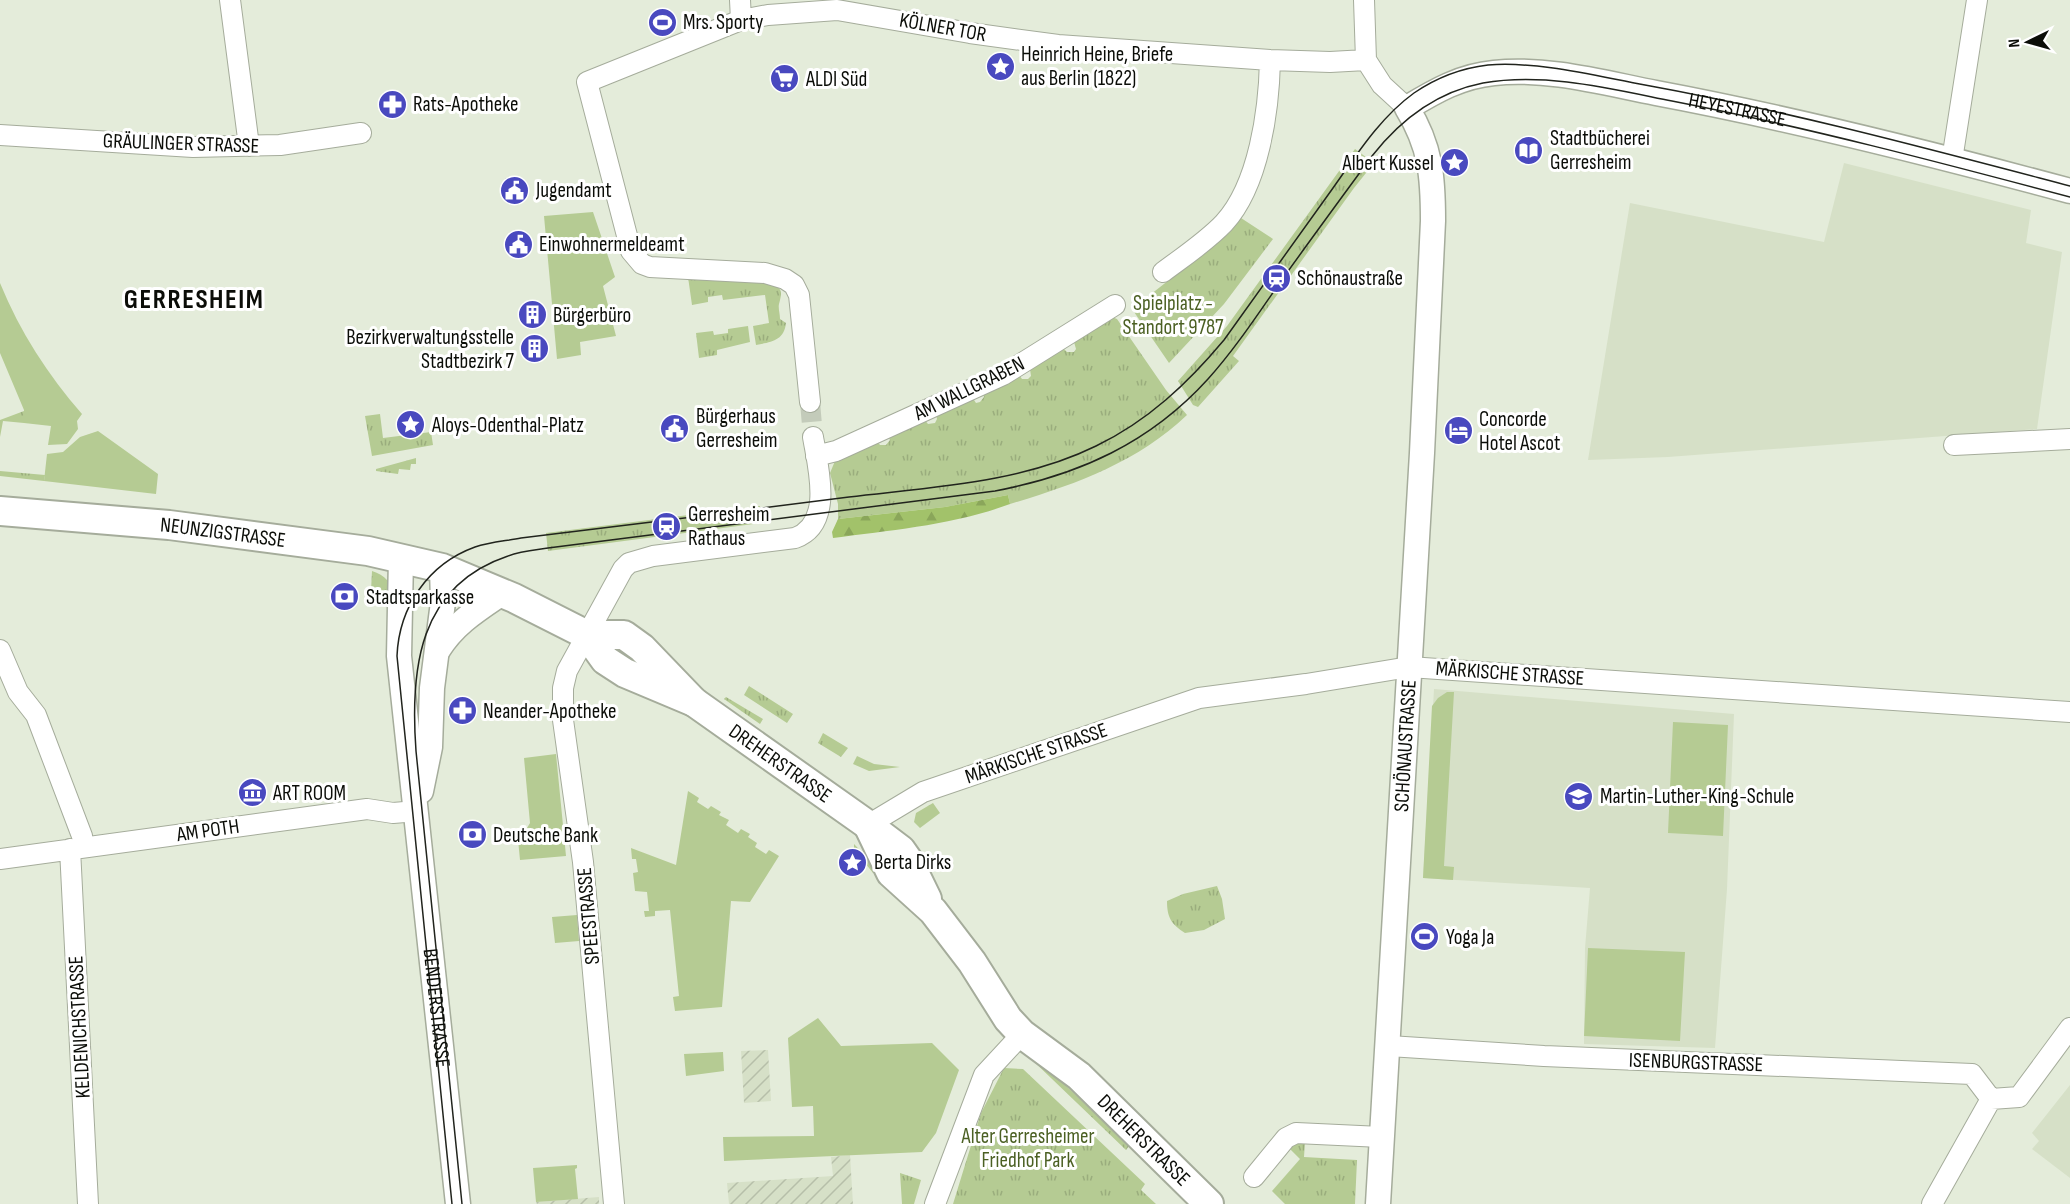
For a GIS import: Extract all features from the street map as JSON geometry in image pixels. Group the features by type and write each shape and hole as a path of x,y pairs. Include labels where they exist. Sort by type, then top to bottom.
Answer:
{"main road":[{"name":"NEUNZIGSTRASSE","path":"0,511 169,525 336,546 442,568"},
{"name":"DREHERSTRASSE","path":"442,568 502,593 587,635 605,660 625,673 694,702 868,825 891,873 933,912 972,962 1008,1019 1022,1034 1079,1076"},
{"name":"DREHERSTRASSE","path":"972,962 1010,993 1035,1019 1079,1076 1209,1204"}],"street":[{"path":"230,0 249,146"},
{"path":"740,0 741,20"},
{"path":"1364,0 1366,60 1382,85 1407,108"},
{"path":"1952,160 1977,0"},
{"name":"KÖLNER TOR","path":"810,402 798,294 794,285 785,279 765,273 650,267 636,258 631,251 587,82 741,20 792,6 853,12 970,33 1058,45 1270,60 1330,62 1366,60"},
{"path":"1163,272 1225,222 1242,195 1255,167 1266,106 1270,60"},
{"name":"HEYESTRASSE","path":"1407,108 1460,80 1506,72 1545,74 1604,83 1772,116 2070,191"},
{"name":"SCHÖNAUSTRASSE","path":"1378,1204 1424,419 1433,190 1431,167 1426,148 1420,130 1407,108"},
{"name":"GRÄULINGER STRASSE","path":"0,135 193,147 280,144 362,133"},
{"name":"AM WALLGRABEN","path":"587,635 623,569 629,563 653,556 795,538 802,535 810,529 818,514 820,501 815,447 836,451 1003,375 1114,305"},
{"path":"1954,445 2070,439"},
{"name":"BENDERSTRASSE","path":"400,558 399,656 458,1204"},
{"name":"BENDERSTRASSE","path":"417,811 430,747 432,688 443,602 442,568"},
{"name":"BENDERSTRASSE","path":"438,650 449,633 460,622 502,593"},
{"name":"SPEESTRASSE","path":"587,635 567,671 562,705 583,862 614,1204"},
{"name":"KELDENICHSTRASSE","path":"0,650 18,692 36,715 82,836 77,848 88,1204"},
{"name":"MÄRKISCHE STRASSE","path":"868,825 923,792 1198,698 1306,684 1409,667 2070,712"},
{"name":"AM POTH","path":"0,859 367,809 393,813 417,811"},
{"path":"1932,1204 1991,1099 2019,1097 2070,1028"},
{"path":"935,1204 984,1075 1022,1034"},
{"name":"ISENBURGSTRASSE","path":"1389,1046 1556,1057 1972,1074 1991,1099"},
{"path":"1254,1177 1279,1145 1296,1133 1381,1137"}],"shaded area":[{"path":"1844,163 2031,210 2026,243 2062,252 2037,429 1668,457 1588,460 1630,203 1824,242"},
{"name":"Martin-Luther-King-Schule","path":"1434,689 1734,714 1727,889 1715,1048 1584,1044 1585,948 1590,888 1423,878"},
{"path":"768,1050 771,1101 744,1103 741,1051"},
{"path":"2070,1085 2070,1178 2032,1149 2039,1141 2032,1133"},
{"path":"850,1155 853,1204 729,1204 727,1183 833,1176 831,1157"},
{"path":"599,1197 599,1204 537,1204 536,1202"}],"green space":[{"path":"1355,149 1374,163 1233,356 1239,361 1198,407 1193,405 1178,381 1227,326"},
{"path":"593,212 615,277 603,286 616,336 580,342 581,355 557,359 544,216"},
{"name":"Spielplatz - Standort 9787","path":"1241,218 1273,239 1224,304 1169,363 1132,309 1229,233"},
{"path":"688,277 768,282 776,286 781,292 780,319 786,323 783,334 776,340 756,345 753,326 769,323 765,295 723,300 722,295 708,297 708,302 692,305"},
{"path":"0,283 16,319 36,352 82,414 77,421 78,429 67,444 48,445 51,426 24,423 24,410 0,353"},
{"path":"1112,317 1117,319 1166,390 1187,415 1168,432 1148,446 1104,470 1058,489 1010,504 1008,495 945,507 838,519 838,504 830,473 835,461 877,441 880,445 886,445 890,440 888,436 924,419 928,424 935,423 936,414 972,397 976,403 980,402 984,397 983,392 1019,375 1022,379 1028,379 1031,376 1030,369 1064,349 1067,352 1074,352 1076,349 1074,342"},
{"path":"748,326 750,342 717,350 717,355 699,358 696,333 713,331 714,335 728,333 728,329"},
{"path":"24,411 24,423 3,421 0,437 0,420"},
{"path":"380,414 383,438 431,432 433,445 372,456 365,416"},
{"path":"98,431 158,474 156,494 44,481 47,454 63,452 80,437"},
{"path":"416,458 416,464 411,464 410,470 399,469 398,474 376,471 376,469"},
{"path":"0,471 45,475 44,481 0,476"},
{"path":"1008,495 1010,504 967,517 923,526 833,538 832,532 838,519 945,507"},
{"path":"760,506 761,523 548,551 546,533"},
{"path":"372,571 387,580 395,596 377,597 371,591"},
{"path":"749,686 793,714 787,723 744,695"},
{"path":"1447,692 1454,692 1444,866 1454,867 1453,880 1423,878 1432,706"},
{"path":"726,697 763,719 760,724 724,699"},
{"path":"1673,722 1728,725 1723,836 1668,833"},
{"path":"823,733 848,748 841,757 818,743"},
{"path":"556,754 566,856 520,860 517,829 527,828 530,823 524,758"},
{"path":"857,756 874,764 900,767 869,771 853,764"},
{"path":"688,791 699,798 697,802 708,809 711,806 721,812 719,815 729,820 726,825 738,833 741,829 750,834 748,837 757,843 755,847 766,854 769,850 779,856 750,902 731,901 722,1007 675,1011 673,997 679,996 670,910 655,911 655,916 645,917 644,911 649,911 647,892 635,891 633,873 638,872 636,859 632,859 631,848 676,865"},
{"path":"933,803 940,813 920,828 914,822 916,813"},
{"path":"854,844 880,871 879,873 873,873 854,849"},
{"path":"1217,886 1225,919 1204,930 1185,933 1173,923 1169,916 1167,901 1183,894"},
{"path":"577,915 579,941 555,943 552,917"},
{"path":"1588,948 1685,952 1680,1041 1584,1036"},
{"path":"818,1018 841,1046 932,1043 959,1070 936,1133 922,1152 724,1161 723,1137 814,1136 813,1106 792,1107 788,1038"},
{"path":"723,1052 724,1071 686,1076 684,1054"},
{"path":"1027,1055 1036,1057 1129,1146 1126,1150"},
{"name":"Alter Gerresheimer Friedhof Park","path":"1004,1068 1023,1069 1145,1184 1141,1190 1156,1204 953,1204 981,1113"},
{"path":"1296,1142 1305,1142 1304,1157 1357,1160 1355,1204 1285,1204 1272,1191 1300,1159 1290,1149"},
{"path":"577,1165 575,1169 578,1199 536,1202 533,1168"},
{"path":"900,1173 921,1180 914,1204 902,1204"}],"tunnel":[{"path":"810,402 813,437"}],"tram line":[{"path":"452,1204 397,656 403,621 410,604 419,589 443,564 475,547 521,538 976,482 1037,468 1096,446 1150,413 1210,356 1224,340 1357,154 1389,115 1422,88 1440,78 1469,69 1507,64 1547,67 1699,95 1858,131 2070,186"},
{"path":"462,1204 416,751 415,691 426,634 438,610 455,588 478,570 508,556 533,550 995,491 1056,476 1111,453 1137,438 1186,402 1218,368 1372,156 1395,130 1435,100 1466,87 1483,83 1530,79 1578,83 1626,92 1822,134 2070,197"}],"place":[{"name":"Mrs. Sporty","path":"662,22"},
{"name":"Heinrich Heine, Briefe aus Berlin (1822)","path":"1000,66"},
{"name":"ALDI Süd","path":"785,79"},
{"name":"Rats-Apotheke","path":"392,104"},
{"name":"Stadtbücherei Gerresheim","path":"1529,150"},
{"name":"Albert Kussel","path":"1455,163"},
{"name":"Jugendamt","path":"515,190"},
{"name":"Einwohnermeldeamt","path":"518,244"},
{"name":"Schönaustraße","path":"1276,278"},
{"name":"Bürgerbüro","path":"532,315"},
{"name":"Bezirkverwaltungsstelle Stadtbezirk 7","path":"535,349"},
{"name":"Aloys-Odenthal-Platz","path":"411,425"},
{"name":"Bürgerhaus Gerresheim","path":"675,428"},
{"name":"Concorde Hotel Ascot","path":"1458,431"},
{"name":"Gerresheim Rathaus","path":"667,526"},
{"name":"Stadtsparkasse","path":"345,597"},
{"name":"Neander-Apotheke","path":"462,711"},
{"name":"ART ROOM","path":"252,793"},
{"name":"Martin-Luther-King-Schule","path":"1579,796"},
{"name":"Deutsche Bank","path":"472,835"},
{"name":"Berta Dirks","path":"853,862"},
{"name":"Yoga Ja","path":"1425,937"}],"district":[{"name":"GERRESHEIM","path":"194,299"}]}
